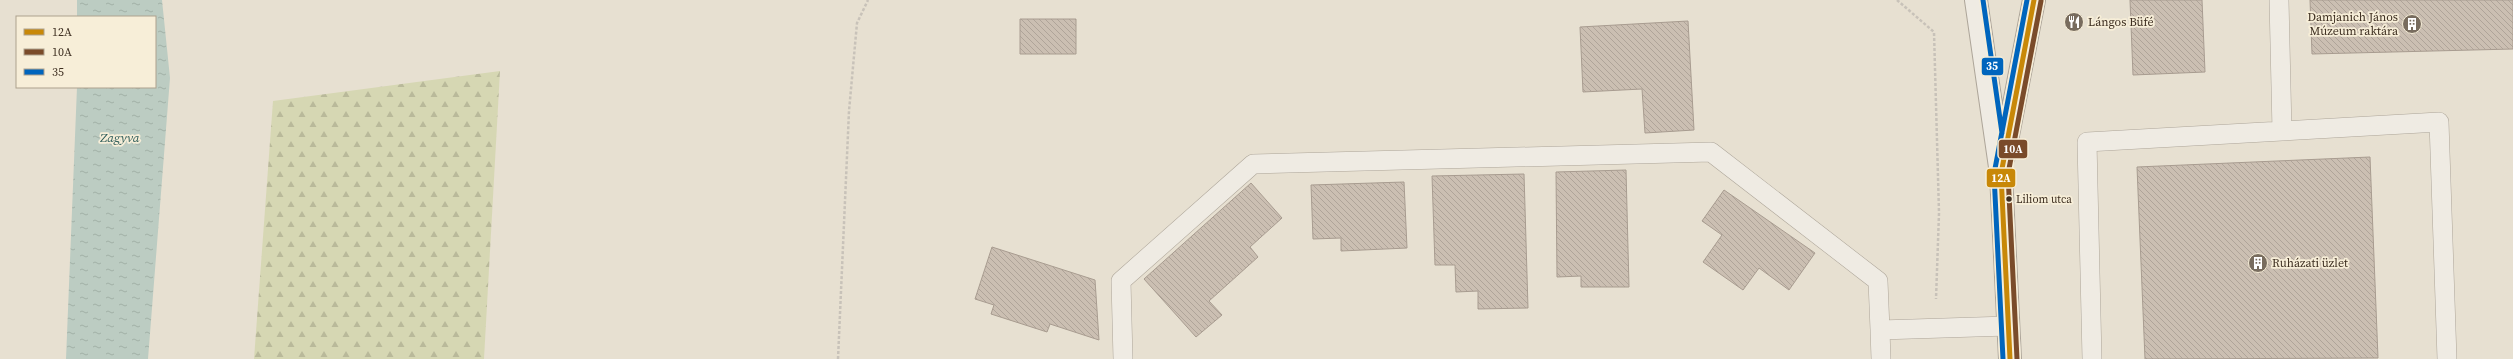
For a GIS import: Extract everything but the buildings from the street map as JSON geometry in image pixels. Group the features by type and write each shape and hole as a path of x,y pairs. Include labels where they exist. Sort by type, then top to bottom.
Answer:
{"street":[{"path":"1976,0 2001,174 2010,359"},
{"path":"2001,174 2034,0"}],"lane":[{"path":"2279,0 2282,131"},
{"path":"2092,359 2088,142 2439,122 2447,359"},
{"path":"1123,359 1121,280 1253,164 1711,152 1878,281 1881,359"},
{"path":"1880,330 2008,326"}],"path":[{"path":"838,359 849,111 858,22 868,0"},
{"path":"1897,0 1934,32 1939,213 1936,329"}],"green space":[{"path":"500,71 484,359 254,359 273,101"}],"water":[{"name":"Zagyva","path":"77,0 162,0 170,78 148,359 66,359 77,88 156,88 156,16 77,16"}],"transit line":[{"name":"35","path":"1983,0 2002,133"},
{"name":"35","path":"2003,359 1994,174 2027,0"},
{"name":"12A","path":"2010,359 2001,174 2034,0"},
{"name":"10A","path":"2017,359 2008,174 2041,1"}],"place":[{"name":"Lángos Büfé","path":"2074,22"},
{"name":"Damjanich János Múzeum raktára","path":"2412,24"},
{"name":"Liliom utca","path":"2009,199"},
{"name":"Ruházati üzlet","path":"2258,263"}]}
